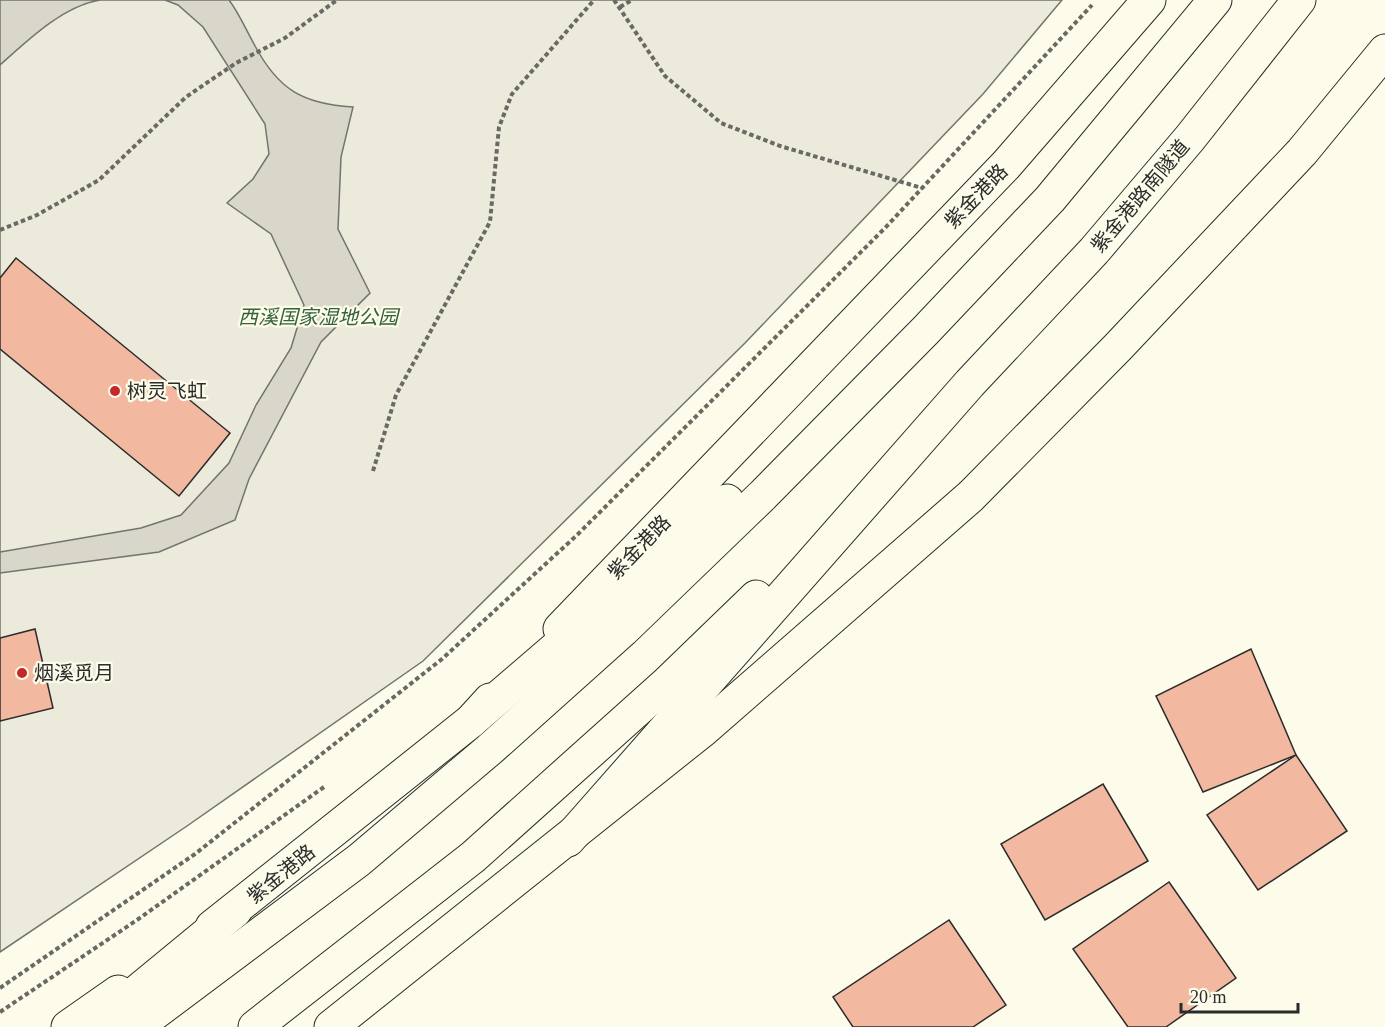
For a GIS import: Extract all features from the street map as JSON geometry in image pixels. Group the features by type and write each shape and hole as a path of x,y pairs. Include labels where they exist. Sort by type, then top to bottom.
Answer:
{"main road":[{"name":"紫金港路","path":"68,1027 235,911 471,721 1006,165 1149,0"},
{"path":"471,721 926,330 1050,198 1215,0"},
{"name":"紫金港路南隧道","path":"970,384 1101,243 1190,138 1299,0"},
{"path":"331,1027 703,730 971,496 1118,347 1302,152 1385,51"},
{"name":"紫金港路","path":"136,1027 359,860 489,750 672,582 926,330"},
{"path":"568,840 970,384"},
{"path":"255,1027 473,857 657,692 801,553 970,384"},
{"path":"94,1027 235,911"}],"path":[{"path":"0,230 37,215 99,180 186,97 236,63 285,38 337,0"},
{"path":"373,471 396,395 490,222 499,127 512,94 594,0"},
{"path":"614,0 666,76 721,123 780,146 922,188"},
{"path":"620,7 632,0"},
{"path":"0,988 195,854 442,659 576,536 922,188 1097,0"},
{"path":"0,1012 136,920 333,781"}],"green space":[{"name":"西溪国家湿地公园","path":"0,0 1062,0 983,94 745,343 423,661 187,826 0,952"}],"shaded area":[{"path":"0,0 100,0 86,3 59,17 34,35 0,65"},
{"path":"165,0 229,0 263,60 283,83 306,98 353,107 341,157 338,229 370,293 321,342 249,479 235,520 159,552 0,573 0,552 141,528 181,515 229,463 256,405 291,348 304,305 271,234 227,203 253,179 269,154 265,124 203,27 178,5"}],"building":[{"name":"树灵飞虹","path":"16,258 230,433 179,496 0,349 0,278"},
{"name":"烟溪觅月","path":"35,629 53,708 0,721 0,638"},
{"path":"1251,649 1296,755 1203,792 1156,696"},
{"path":"1296,755 1347,831 1258,890 1207,815"},
{"path":"1103,784 1148,861 1045,920 1001,844"},
{"path":"1169,882 1236,978 1166,1027 1128,1027 1073,949"},
{"path":"949,920 1006,1005 973,1027 853,1027 833,997"}],"place":[{"name":"树灵飞虹","path":"115,391"},
{"name":"烟溪觅月","path":"22,673"}]}
